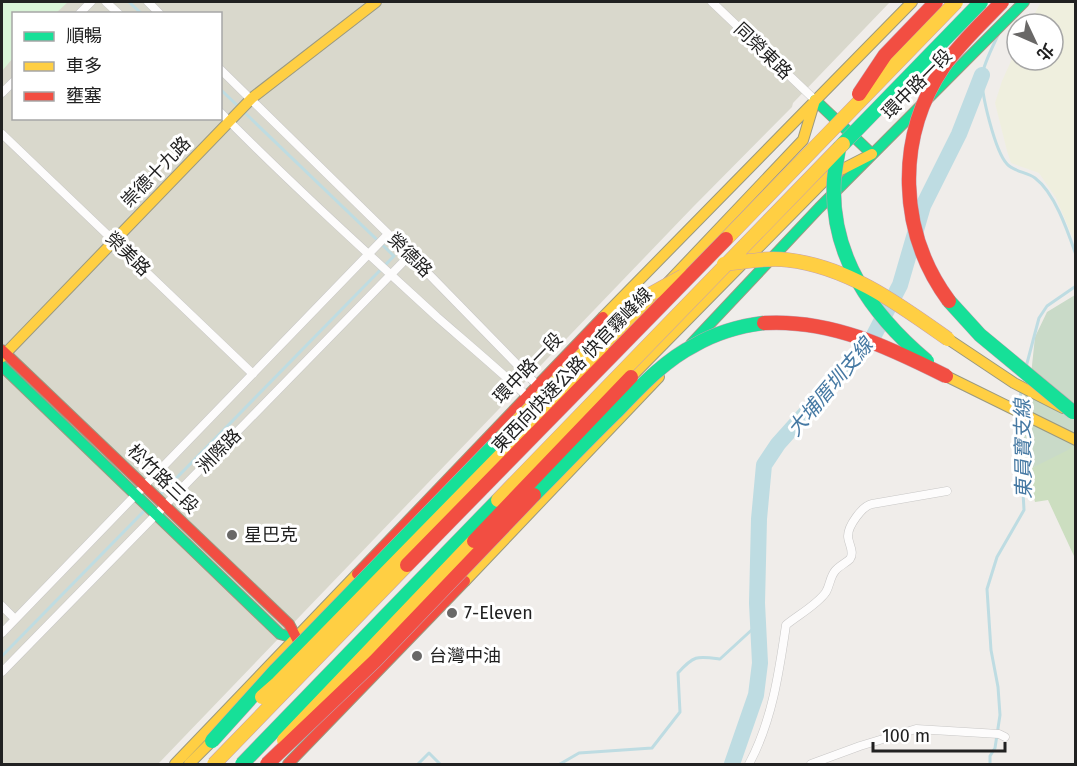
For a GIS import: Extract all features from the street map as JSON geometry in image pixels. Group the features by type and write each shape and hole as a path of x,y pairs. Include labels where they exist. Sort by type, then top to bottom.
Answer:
{"main road":[{"name":"崇德十九路","path":"2,356 114,241 225,117 374,2"},
{"name":"環中路一段","path":"175,765 537,385 912,2"},
{"path":"936,2 885,55 864,85 846,122 833,184 839,236 854,278 863,295 902,341 946,375"},
{"name":"東西向快速公路 快官霧峰線","path":"214,765 956,2"},
{"name":"東西向快速公路 快官霧峰線","path":"242,765 981,2"},
{"path":"1002,2 956,52 931,87 916,121 909,149 907,188 910,213 917,243 926,264 946,297 965,319 1002,353 1074,413"},
{"name":"環中路一段","path":"288,765 872,154 1020,7"},
{"path":"212,741 278,683 602,352 803,140 815,100 872,154 830,176 631,377 297,724 265,765"},
{"path":"189,765 276,670 626,310 680,278 717,265 762,259 796,261 838,273 886,296 1014,383 1074,413"},
{"path":"265,765 304,731 393,642 656,372 685,350 709,338 730,330 765,323 796,322 828,326 853,333 946,375 1076,440"},
{"name":"松竹路三段","path":"2,356 160,511 289,624 294,638 355,697"}],"street":[{"name":"同榮東路","path":"712,2 815,100"},
{"name":"榮德路","path":"222,71 252,98 382,240 410,255 537,385 598,443"},
{"name":"榮德路","path":"225,117 386,269 464,341 499,369 553,421"},
{"name":"榮美路","path":"2,134 253,374"},
{"name":"洲際路","path":"2,633 382,240"},
{"name":"洲際路","path":"2,672 160,511 386,269 410,255"},
{"path":"561,429 587,453"},
{"path":"749,765 778,682 786,625 820,598 827,590 829,580 836,569 850,558 852,552 848,533 860,511 872,504 947,491"},
{"path":"2,606 15,619"},
{"path":"811,765 860,746 916,729 1005,737"}],"shaded area":[{"path":"2,2 890,2 793,103 792,107 158,764 2,764"}],"green space":[{"path":"2,2 68,2 57,12 12,12 12,59 2,71"},
{"path":"1041,2 1075,2 1075,243 1056,198 1039,173 1011,163 995,103 1006,72 1065,72 1065,12 1036,12"},
{"path":"1075,295 1075,442 1068,450 1032,468 1026,467 1021,438 1025,392 1031,375 1035,337 1047,312"},
{"path":"1075,442 1074,556 1048,500 1035,502 1026,467 1032,468"}],"waterway":[{"path":"129,2 140,12"},
{"name":"東員寶支線","path":"999,33 986,60 982,76 984,96 998,147 1007,164 1035,178 1049,193 1076,255"},
{"name":"大埔厝圳支線","path":"732,764 756,695 760,663 757,603 759,519 764,465 778,444 872,339 900,285 923,206 959,134 982,75"},
{"path":"222,91 239,107"},
{"path":"2,656 394,256 243,111"},
{"name":"東員寶支線","path":"1026,367 1039,318 1047,306 1076,286"},
{"name":"東員寶支線","path":"1019,408 1021,391"},
{"name":"東員寶支線","path":"990,764 1000,715 998,687 991,650 987,589 997,557 1024,510 1019,418"},
{"path":"560,764 579,753 652,748 680,712 678,673 696,658 720,659 757,625"},
{"path":"418,764 429,753 440,764"}],"traffic: fast":[{"path":"843,144 981,2"},
{"path":"691,344 819,208 1024,2"},
{"path":"815,100 872,154"},
{"path":"839,148 834,180 835,208 839,234 847,258 858,281 888,324 927,361"},
{"path":"949,301 980,335 1073,412"},
{"path":"534,495 645,383 674,358 720,334 764,323"},
{"path":"2,366 280,634 294,638"},
{"path":"212,741 276,670 504,435"},
{"path":"242,764 498,500"}],"traffic: slow":[{"path":"2,357 252,98 376,2"},
{"path":"603,317 912,2"},
{"path":"726,239 956,2"},
{"path":"602,352 803,140 815,100"},
{"path":"498,500 843,144"},
{"path":"631,377 829,176 872,154"},
{"path":"724,264 780,259 810,264 832,271 873,289 948,339"},
{"path":"504,435 618,319 649,295 683,276"},
{"path":"948,339 1014,383 1063,408"},
{"path":"262,697 602,352"},
{"path":"946,376 1076,440"},
{"path":"465,581 659,377"},
{"path":"284,740 474,541"},
{"path":"214,764 407,565"},
{"path":"175,764 357,574"},
{"path":"189,764 212,741"}],"traffic: jam":[{"path":"859,94 885,55 936,2"},
{"path":"949,301 932,274 920,245 912,215 909,185 911,154 917,123 928,94 944,66 964,41 1002,2"},
{"path":"407,565 726,239"},
{"path":"357,574 603,317"},
{"path":"764,323 789,323 836,330 881,345 946,376"},
{"path":"2,350 289,624 298,641"},
{"path":"474,541 631,377"},
{"path":"267,764 375,661 534,495"},
{"path":"288,764 465,581"}],"place":[{"name":"星巴克","path":"232,535"},
{"name":"7-Eleven","path":"452,613"},
{"name":"台灣中油","path":"417,656"}]}
